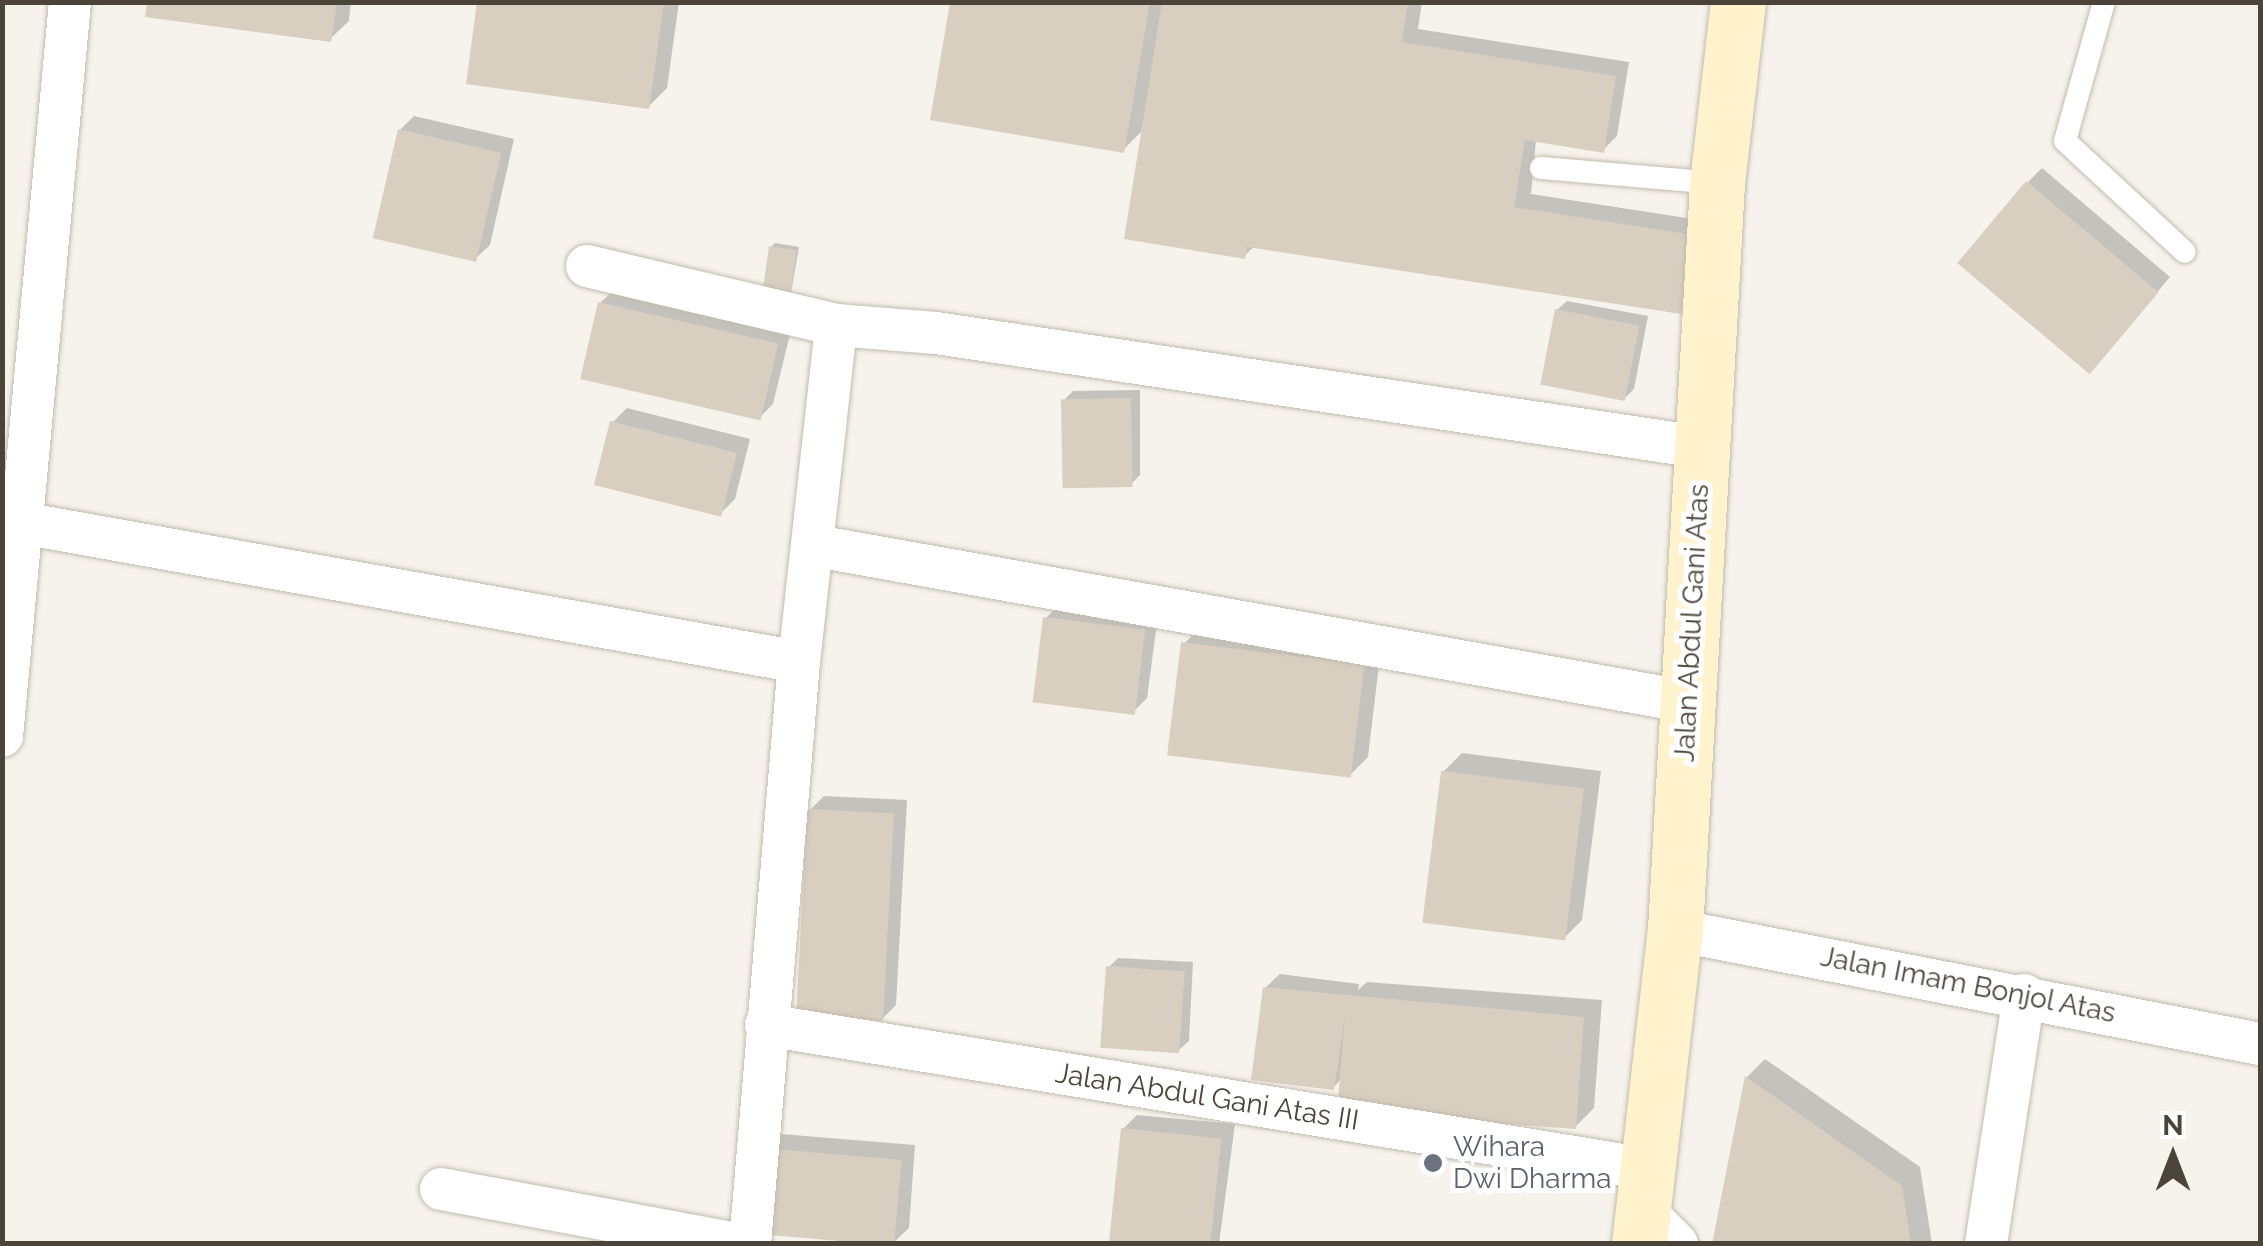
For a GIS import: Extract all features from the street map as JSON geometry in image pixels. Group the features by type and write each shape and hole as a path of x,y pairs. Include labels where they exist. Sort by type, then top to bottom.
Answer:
{"street":[{"path":"2,736 70,2"},
{"name":"Jalan Abdul Gani Atas","path":"1652,1217 1690,702 1700,447 1717,184 1738,2"},
{"path":"587,266 836,325 936,333 1700,447"},
{"path":"750,1244 799,662 816,546 836,325"},
{"path":"22,522 799,662"},
{"path":"816,546 1690,702"},
{"name":"Jalan Imam Bonjol Atas","path":"1674,930 2024,995 2260,1044"},
{"path":"1986,1244 2024,995"},
{"name":"Jalan Abdul Gani Atas III","path":"766,1025 1652,1217"},
{"path":"441,1189 740,1244"}],"lane":[{"path":"2104,2 2065,141 2186,252"},
{"path":"1541,168 1717,184"}],"building":[{"path":"147,2 337,2 331,42 145,17"},
{"path":"477,2 664,2 649,109 466,84"},
{"path":"950,2 1150,2 1124,153 930,120"},
{"path":"1162,2 1408,2 1402,42 1616,76 1604,153 1525,140 1514,207 1693,235 1681,314 1247,247 1245,259 1124,239"},
{"path":"398,129 501,153 476,262 373,238"},
{"path":"2026,181 2159,292 2090,374 1957,263"},
{"path":"769,246 797,250 789,305 761,301"},
{"path":"598,302 778,344 760,421 580,379"},
{"path":"1555,309 1639,325 1625,401 1540,385"},
{"path":"1131,398 1133,487 1063,488 1061,399"},
{"path":"610,421 737,453 721,517 594,485"},
{"path":"1043,617 1145,630 1135,715 1033,702"},
{"path":"1181,642 1365,665 1351,778 1167,755"},
{"path":"1441,771 1584,789 1565,940 1422,923"},
{"path":"807,809 894,814 883,1021 796,1017"},
{"path":"1106,966 1185,972 1179,1053 1100,1048"},
{"path":"1263,987 1584,1017 1576,1129 1337,1112 1345,1016 1334,1090 1251,1080"},
{"path":"1745,1076 1902,1186 1911,1244 1712,1244"},
{"path":"1121,1128 1221,1139 1210,1244 1109,1244"},
{"path":"764,1148 901,1160 894,1244 757,1234"}],"place":[{"name":"Wihara Dwi Dharma","path":"1433,1163"}]}
